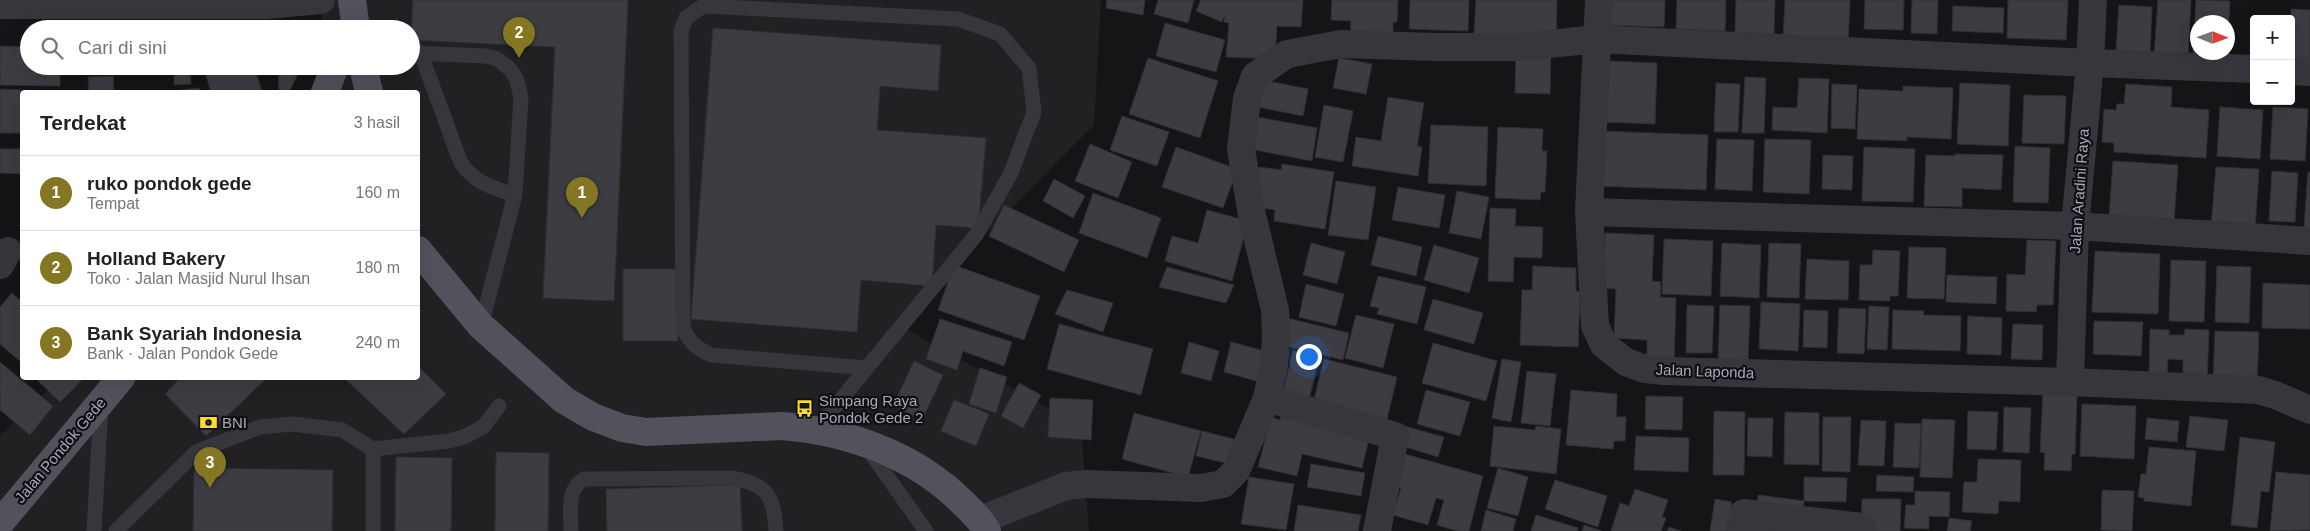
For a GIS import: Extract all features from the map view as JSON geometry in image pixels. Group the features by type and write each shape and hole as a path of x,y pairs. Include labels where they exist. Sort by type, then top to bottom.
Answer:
{"main road":[{"path":"326,90 331,75"},
{"path":"365,75 369,90"},
{"path":"420,252 481,326 564,400 593,417 622,428 646,432 782,426 864,442 907,460 949,488 984,526"},
{"name":"Jalan Pondok Gede","path":"0,523 119,380"}],"street":[{"path":"0,5 266,5 321,0"},
{"name":"Jalan Laponda","path":"1599,0 1589,212 1595,326 1604,345 1626,362 1645,369 1665,371 2070,382 2258,390 2310,410"},
{"name":"Jalan Aradini Raya","path":"2070,382 2075,226 2090,63 2093,0"},
{"path":"984,526 1066,486 1086,484 1201,488 1223,484 1236,471 1267,398 1274,366 1275,310 1252,215 1240,141 1249,89 1255,76 1287,54 1341,44 1522,47 1596,39 2090,63 2250,68"},
{"path":"2295,70 2310,72"},
{"path":"1589,212 2075,226 2310,241"},
{"path":"1267,398 1395,436 1377,531"},
{"path":"1741,531 1744,513 1862,527 1862,531"}],"lane":[{"path":"815,431 867,368 976,235 1011,173 1034,112 1029,68 1000,34 958,19 703,6 686,18 681,31 683,327 688,340 698,349 711,355 867,368"},
{"path":"420,52 486,56 498,59 510,69 517,80 521,98 515,195 481,326"},
{"path":"420,62 461,163 469,175 483,185 515,195"},
{"path":"94,531 98,488 101,401"},
{"path":"116,531 196,452 260,426 292,424 342,430 373,449 449,441 464,437 483,427 499,406"},
{"path":"864,442 926,531"},
{"path":"373,449 373,531"},
{"path":"571,531 571,496 574,488 584,479 732,478 748,480 761,486 769,497 776,531"}],"shaded area":[{"path":"323,0 1101,0 1094,125 897,324 1081,426 1089,531 0,531 0,436 58,380 420,380 420,90 313,90 319,75 420,75 420,20 322,20"}],"building":[{"path":"413,0 628,0 614,301 543,298 555,47 420,40 420,20 412,20"},
{"path":"1107,0 1145,0 1143,15 1106,8"},
{"path":"1158,0 1194,0 1188,23 1154,14"},
{"path":"1201,0 1303,0 1301,27 1277,26 1275,59 1226,57 1229,23 1224,22 1225,15 1222,22 1196,11"},
{"path":"1332,0 1398,0 1397,22 1393,22 1393,40 1350,39 1351,21 1331,20"},
{"path":"1410,0 1469,0 1468,31 1409,29"},
{"path":"1476,0 1557,0 1556,40 1474,34"},
{"path":"1606,0 1665,0 1664,27 1605,25"},
{"path":"1677,0 1726,0 1725,31 1676,29"},
{"path":"1736,0 1775,0 1774,34 1735,32"},
{"path":"1785,0 1850,0 1848,43 1783,40"},
{"path":"1865,0 1904,0 1903,30 1864,29"},
{"path":"1912,0 1938,0 1937,34 1911,33"},
{"path":"2008,0 2068,0 2066,40 2007,38"},
{"path":"2158,0 2191,0 2188,58 2154,56"},
{"path":"2196,0 2230,1 2229,15 2195,15"},
{"path":"2119,5 2152,7 2150,53 2116,50"},
{"path":"1953,6 2004,8 2003,33 1952,31"},
{"path":"2291,9 2310,10 2310,68 2295,67 2295,15 2291,15"},
{"path":"1165,23 1225,40 1216,72 1156,56"},
{"path":"713,28 941,45 938,91 880,86 877,130 986,138 978,228 936,225 932,286 861,280 857,332 691,319"},
{"path":"0,46 20,47 20,75 60,75 60,86 0,85"},
{"path":"1516,49 1551,50 1550,94 1515,93"},
{"path":"1148,58 1218,81 1200,138 1129,114"},
{"path":"1339,58 1372,64 1366,94 1333,88"},
{"path":"1608,61 1657,63 1655,124 1605,122"},
{"path":"174,75 190,75 191,84 174,85"},
{"path":"206,75 257,75 261,90 210,90"},
{"path":"278,75 298,75 290,90 279,90"},
{"path":"113,76 114,90 89,90 88,77"},
{"path":"1745,77 1766,78 1764,133 1742,133"},
{"path":"1799,78 1829,79 1827,133 1772,130 1773,107 1797,108"},
{"path":"1258,79 1308,89 1303,116 1253,106"},
{"path":"1716,83 1740,84 1738,132 1714,132"},
{"path":"1960,83 2010,85 2008,146 1957,144"},
{"path":"1832,84 1857,85 1855,129 1831,128"},
{"path":"2126,84 2172,87 2171,107 2209,110 2206,158 2114,152 2114,143 2102,142 2104,109 2116,110 2117,104 2124,104"},
{"path":"1903,86 1953,88 1951,139 1907,137 1907,141 1857,139 1859,89 1903,91"},
{"path":"199,88 200,90 182,90"},
{"path":"0,89 23,90 20,90 20,133 0,133"},
{"path":"2024,95 2066,96 2064,144 2022,143"},
{"path":"1388,97 1424,103 1417,146 1422,147 1418,176 1352,166 1356,137 1381,141"},
{"path":"1324,105 1353,111 1343,162 1315,157"},
{"path":"2220,107 2263,110 2260,159 2217,156"},
{"path":"2273,107 2308,109 2305,161 2270,159"},
{"path":"1122,116 1169,132 1157,166 1110,150"},
{"path":"1252,116 1317,128 1312,161 1245,148"},
{"path":"1431,125 1488,127 1486,186 1428,183"},
{"path":"1498,127 1543,129 1542,151 1547,151 1545,192 1541,192 1540,200 1495,198"},
{"path":"1599,131 1708,135 1706,190 1597,186"},
{"path":"1717,139 1754,140 1752,191 1715,189"},
{"path":"1765,139 1811,140 1809,194 1763,192"},
{"path":"1090,144 1132,162 1118,198 1075,181"},
{"path":"2015,146 2050,148 2048,203 2013,202"},
{"path":"1176,147 1237,169 1223,208 1162,187"},
{"path":"1864,147 1915,149 1913,202 1862,201"},
{"path":"0,149 20,149 20,174 0,173"},
{"path":"1955,154 2003,155 2001,190 1962,188 1962,207 1924,206 1926,155 1955,156"},
{"path":"1823,155 1853,156 1852,190 1822,189"},
{"path":"2113,161 2178,165 2174,222 2109,218"},
{"path":"1282,164 1334,172 1325,229 1274,221 1275,210 1253,207 1259,167 1281,170"},
{"path":"2216,167 2259,169 2255,230 2211,227"},
{"path":"2272,171 2298,173 2295,222 2269,221"},
{"path":"2308,172 2310,172 2310,228 2304,228"},
{"path":"1054,179 1085,196 1073,218 1043,201"},
{"path":"1336,181 1376,187 1368,240 1328,235"},
{"path":"1398,187 1445,195 1439,228 1392,220"},
{"path":"1457,191 1489,197 1481,239 1449,233"},
{"path":"1093,193 1161,218 1147,258 1079,233"},
{"path":"1004,205 1079,240 1064,272 989,236"},
{"path":"1490,208 1516,209 1515,226 1543,227 1542,258 1514,257 1513,282 1488,281"},
{"path":"1207,210 1248,221 1232,281 1165,261 1172,236 1198,243"},
{"path":"1605,233 1654,235 1652,281 1661,282 1660,297 1676,298 1674,362 1647,361 1647,340 1614,338 1616,289 1603,288"},
{"path":"1378,236 1422,247 1416,276 1371,265"},
{"path":"1664,239 1713,241 1711,296 1662,294"},
{"path":"2027,240 2056,241 2053,305 2037,305 2036,312 2006,311 2007,274 2025,275"},
{"path":"1311,243 1345,252 1337,284 1303,275"},
{"path":"1722,243 1761,245 1759,298 1720,296"},
{"path":"1769,243 1801,244 1799,298 1767,297"},
{"path":"1434,245 1479,258 1469,293 1424,280"},
{"path":"1909,247 1946,248 1944,299 1907,298"},
{"path":"1873,250 1900,251 1898,296 1890,296 1890,301 1859,300 1860,265 1872,265"},
{"path":"2095,251 2160,254 2158,314 2092,312"},
{"path":"1807,259 1849,261 1848,300 1805,299"},
{"path":"2171,260 2206,261 2204,322 2169,321"},
{"path":"954,265 1040,296 1024,340 938,310"},
{"path":"1533,266 1576,268 1576,291 1580,292 1578,347 1520,345 1522,290 1532,290"},
{"path":"2217,266 2251,267 2249,323 2215,322"},
{"path":"1167,267 1234,285 1226,303 1159,287"},
{"path":"623,269 678,269 678,341 623,341"},
{"path":"1947,275 1997,277 1996,304 1946,302"},
{"path":"1378,276 1426,287 1417,324 1377,314 1379,308 1370,306"},
{"path":"2263,283 2310,285 2310,329 2262,328"},
{"path":"1306,284 1344,294 1336,326 1299,317"},
{"path":"1067,290 1113,303 1103,332 1055,314"},
{"path":"12,293 20,300 20,361 0,344 0,307"},
{"path":"1433,299 1483,313 1474,344 1424,330"},
{"path":"1761,302 1800,304 1798,351 1759,349"},
{"path":"1687,305 1714,306 1712,353 1686,353"},
{"path":"1720,305 1750,306 1748,364 1718,363"},
{"path":"1869,306 1889,307 1887,350 1867,349"},
{"path":"1839,308 1866,309 1864,354 1837,353"},
{"path":"1804,310 1828,311 1827,348 1803,347"},
{"path":"1893,310 1924,311 1923,315 1961,316 1960,351 1892,349"},
{"path":"1356,315 1394,324 1383,368 1345,358"},
{"path":"1968,316 2002,318 2001,355 1967,354"},
{"path":"1287,318 1349,333 1343,360 1281,345"},
{"path":"940,319 1012,342 1004,366 963,351 957,370 926,359"},
{"path":"2094,321 2143,322 2141,356 2093,354"},
{"path":"1059,324 1153,349 1141,395 1047,369"},
{"path":"2013,324 2043,325 2042,360 2011,359"},
{"path":"2150,329 2169,330 2169,335 2184,335 2185,329 2209,330 2207,382 2183,381 2183,360 2168,359 2167,375 2149,375"},
{"path":"2215,331 2259,332 2257,380 2213,384"},
{"path":"1189,342 1219,351 1211,381 1181,373"},
{"path":"1231,342 1272,353 1264,383 1224,372"},
{"path":"1433,343 1497,361 1486,401 1422,383"},
{"path":"1293,350 1320,356 1308,403 1282,397"},
{"path":"1324,359 1397,377 1386,423 1313,404"},
{"path":"1502,359 1521,362 1511,422 1492,418"},
{"path":"914,361 943,375 922,420 893,406"},
{"path":"0,362 53,406 30,435 0,410"},
{"path":"420,368 446,394 404,434 346,380 420,380"},
{"path":"980,368 1007,377 996,413 969,404"},
{"path":"1527,371 1556,374 1550,426 1521,423"},
{"path":"37,380 82,380 60,402"},
{"path":"178,380 265,380 206,436 165,394"},
{"path":"1019,383 1041,395 1023,428 1001,416"},
{"path":"1426,390 1470,402 1460,436 1417,424"},
{"path":"1571,390 1617,394 1616,417 1626,417 1625,441 1614,441 1613,449 1566,445"},
{"path":"2043,392 2077,393 2075,454 2072,454 2071,471 2044,470 2045,453 2040,452"},
{"path":"1646,396 1683,397 1682,430 1645,429"},
{"path":"1050,398 1093,400 1091,440 1048,437"},
{"path":"954,400 989,414 976,446 941,431"},
{"path":"2082,404 2136,406 2134,459 2080,456"},
{"path":"2004,407 2031,408 2029,453 2003,452"},
{"path":"1714,411 1745,412 1744,475 1713,475"},
{"path":"1968,411 1998,412 1996,450 1967,449"},
{"path":"1785,412 1819,413 1819,465 1784,464"},
{"path":"1134,413 1201,431 1188,477 1122,459"},
{"path":"1281,413 1370,435 1362,468 1302,454 1297,476 1258,467 1271,417 1280,420"},
{"path":"2190,416 2228,420 2224,451 2186,447"},
{"path":"1823,417 1851,417 1850,472 1822,471"},
{"path":"1748,418 1773,418 1772,457 1747,456"},
{"path":"2147,418 2179,421 2177,442 2145,439"},
{"path":"1922,419 1955,420 1952,478 1920,477"},
{"path":"1861,420 1886,421 1884,466 1858,465"},
{"path":"1895,423 1921,424 1919,468 1893,467"},
{"path":"1404,426 1444,437 1438,457 1399,445"},
{"path":"1494,426 1535,430 1536,426 1561,429 1556,474 1490,466"},
{"path":"1202,431 1241,441 1235,465 1196,456"},
{"path":"1636,436 1689,438 1688,472 1634,470"},
{"path":"2240,437 2275,442 2269,492 2261,491 2257,528 2231,525"},
{"path":"2149,447 2196,451 2191,506 2144,501 2144,498 2138,497 2141,474 2146,474"},
{"path":"496,452 549,453 548,531 495,531"},
{"path":"1401,453 1483,476 1469,531 1457,531 1437,525 1444,500 1436,498 1428,525 1393,515 1401,488 1392,486"},
{"path":"396,457 452,458 451,531 395,531"},
{"path":"1978,459 2021,460 2020,502 1999,501 1998,514 1962,512 1964,482 1977,482"},
{"path":"1311,464 1365,473 1361,496 1307,487"},
{"path":"194,468 333,470 332,531 193,531"},
{"path":"1498,468 1528,477 1518,516 1487,508"},
{"path":"2276,472 2310,475 2310,530 2270,531"},
{"path":"1877,475 1914,477 1913,492 1876,491"},
{"path":"1249,477 1294,484 1286,530 1241,524"},
{"path":"1804,477 1847,478 1846,502 1804,501"},
{"path":"1555,480 1607,496 1598,527 1545,509"},
{"path":"740,485 742,531 607,531 606,489"},
{"path":"1635,489 1668,500 1662,517 1666,518 1661,531 1611,531 1620,503 1629,506"},
{"path":"2102,490 2134,491 2132,531 2101,530"},
{"path":"1915,491 1950,492 1949,517 1929,516 1929,529 1904,528 1906,505 1915,505"},
{"path":"1758,495 1804,501 1801,531 1754,531"},
{"path":"1715,499 1732,502 1727,531 1710,531"},
{"path":"1862,499 1901,499 1900,531 1861,531"},
{"path":"1298,505 1361,515 1358,531 1294,531"},
{"path":"1486,510 1516,519 1513,531 1481,531"},
{"path":"1536,515 1578,528 1577,531 1531,531"},
{"path":"1949,518 1972,521 1970,531 1947,531"},
{"path":"1584,525 1602,531 1582,531"},
{"path":"1669,527 1681,531 1667,531"}],"place":[{"name":"Holland Bakery","path":"519,58"},
{"name":"ruko pondok gede","path":"582,218"},
{"name":"Simpang Raya Pondok Gede 2","path":"805,409"},
{"name":"BNI","path":"208,422"},
{"name":"Bank Syariah Indonesia","path":"210,488"}]}
